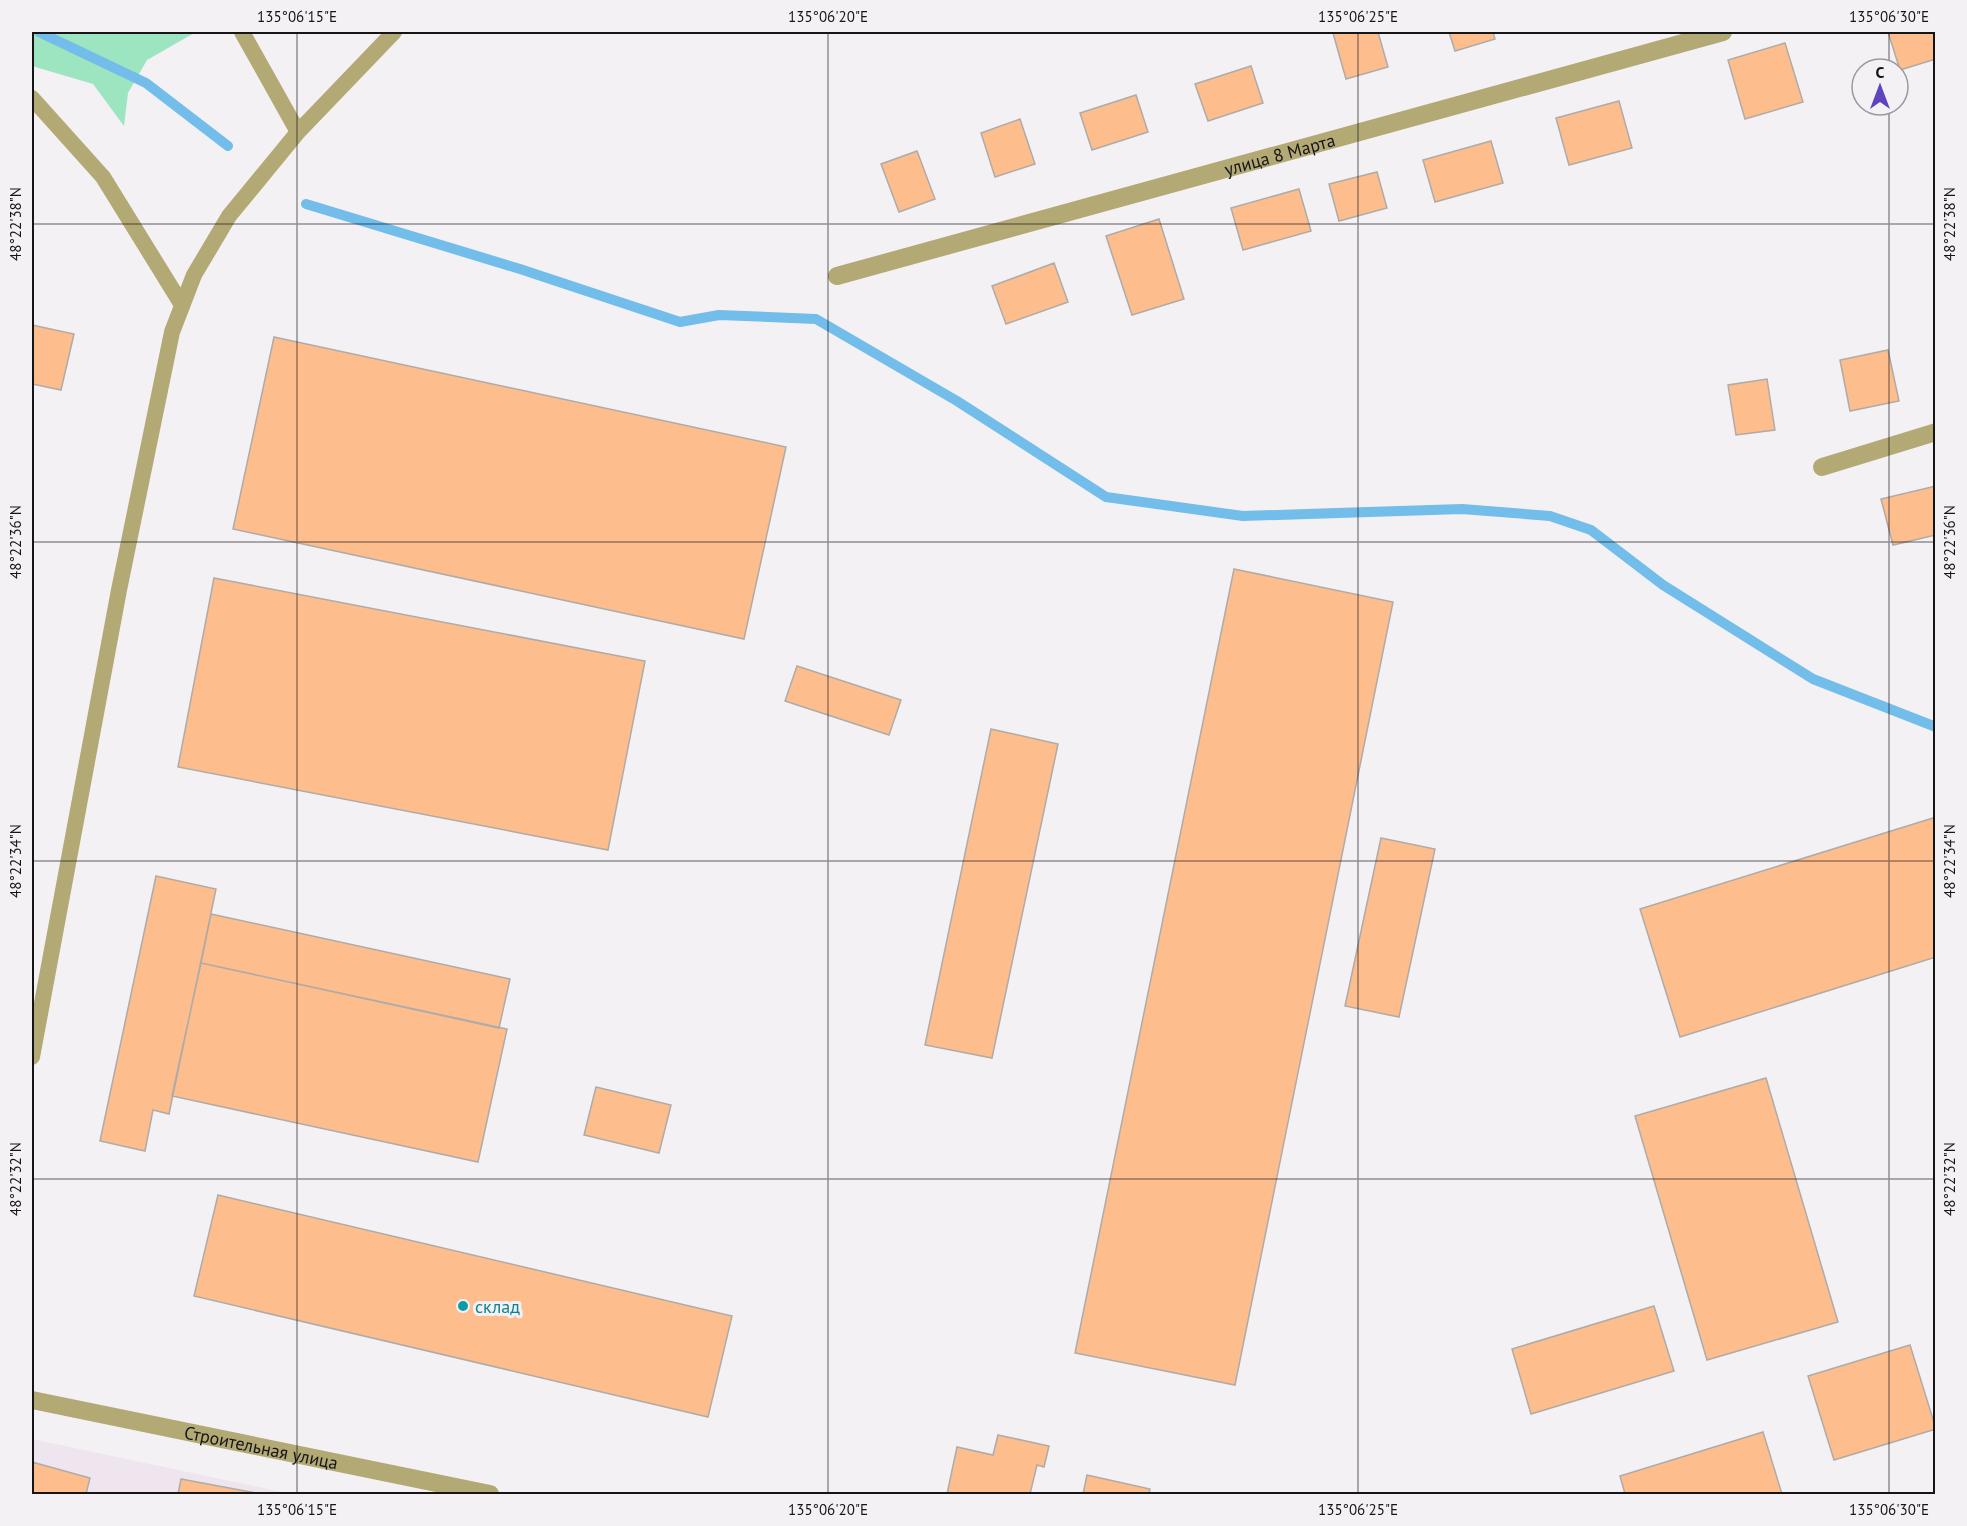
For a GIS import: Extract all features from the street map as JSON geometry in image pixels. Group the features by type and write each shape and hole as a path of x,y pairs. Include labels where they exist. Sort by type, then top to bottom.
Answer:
{"street":[{"name":"улица 8 Марта","path":"837,276 1723,32"},
{"path":"1822,467 1935,432"},
{"name":"Строительная улица","path":"32,1401 490,1494"}],"lane":[{"path":"242,32 298,132"},
{"path":"32,1057 124,568 172,332 194,275 230,216 298,132 394,32"},
{"path":"32,98 103,177 183,305"}],"shaded area":[{"path":"32,1439 292,1494 32,1494"}],"green space":[{"path":"32,32 196,32 147,60 128,93 124,126 93,84 32,66"}],"building":[{"path":"1378,32 1388,67 1346,79 1333,33"},
{"path":"1449,32 1493,32 1495,39 1455,51"},
{"path":"1888,32 1936,32 1936,59 1910,67 1910,57 1896,57"},
{"path":"1785,43 1803,102 1745,119 1728,60"},
{"path":"1251,66 1263,103 1208,121 1195,84"},
{"path":"1136,95 1148,132 1092,150 1080,113"},
{"path":"1619,101 1632,148 1569,165 1556,118"},
{"path":"1020,119 1035,164 995,177 981,133"},
{"path":"1491,141 1503,183 1435,202 1423,160"},
{"path":"917,151 935,199 899,212 881,164"},
{"path":"1377,172 1387,208 1339,221 1329,184"},
{"path":"1299,189 1311,231 1243,250 1231,208"},
{"path":"1159,219 1184,299 1132,315 1106,236"},
{"path":"1054,263 1068,302 1006,324 992,286"},
{"path":"32,325 74,334 61,390 32,384"},
{"path":"274,337 786,447 744,639 233,529"},
{"path":"1888,350 1899,401 1850,411 1840,360"},
{"path":"1767,379 1775,430 1736,435 1728,385"},
{"path":"1936,486 1936,535 1893,545 1881,499"},
{"path":"1234,569 1393,602 1235,1385 1075,1353"},
{"path":"214,578 645,661 608,850 178,767"},
{"path":"797,666 901,700 889,735 785,701"},
{"path":"991,729 1058,744 992,1058 925,1045"},
{"path":"1936,817 1936,957 1680,1037 1640,909"},
{"path":"1381,838 1435,849 1399,1017 1345,1006"},
{"path":"156,876 216,889 169,1114 153,1110 145,1151 100,1141"},
{"path":"211,914 510,979 499,1028 201,963"},
{"path":"201,963 507,1029 478,1162 172,1096"},
{"path":"1766,1078 1838,1322 1707,1360 1635,1116"},
{"path":"596,1087 671,1105 659,1153 584,1135"},
{"name":"склад","path":"218,1195 732,1316 708,1417 194,1296"},
{"path":"1654,1306 1674,1371 1531,1414 1512,1349"},
{"path":"1910,1345 1936,1429 1834,1460 1808,1376"},
{"path":"1763,1432 1782,1494 1625,1494 1620,1476"},
{"path":"998,1435 1049,1446 1044,1467 1037,1465 1030,1494 947,1494 957,1447 993,1455"},
{"path":"32,1462 90,1478 86,1494 32,1494"},
{"path":"1087,1475 1150,1489 1149,1494 1083,1494"},
{"path":"181,1479 262,1494 178,1494"}],"waterway":[{"path":"39,32 146,83 228,146"},
{"path":"306,204 520,269 680,322 719,315 816,319 957,401 1106,497 1243,516 1462,509 1550,516 1591,530 1663,585 1813,679 1936,727"}],"place":[{"name":"склад","path":"463,1306"}]}
